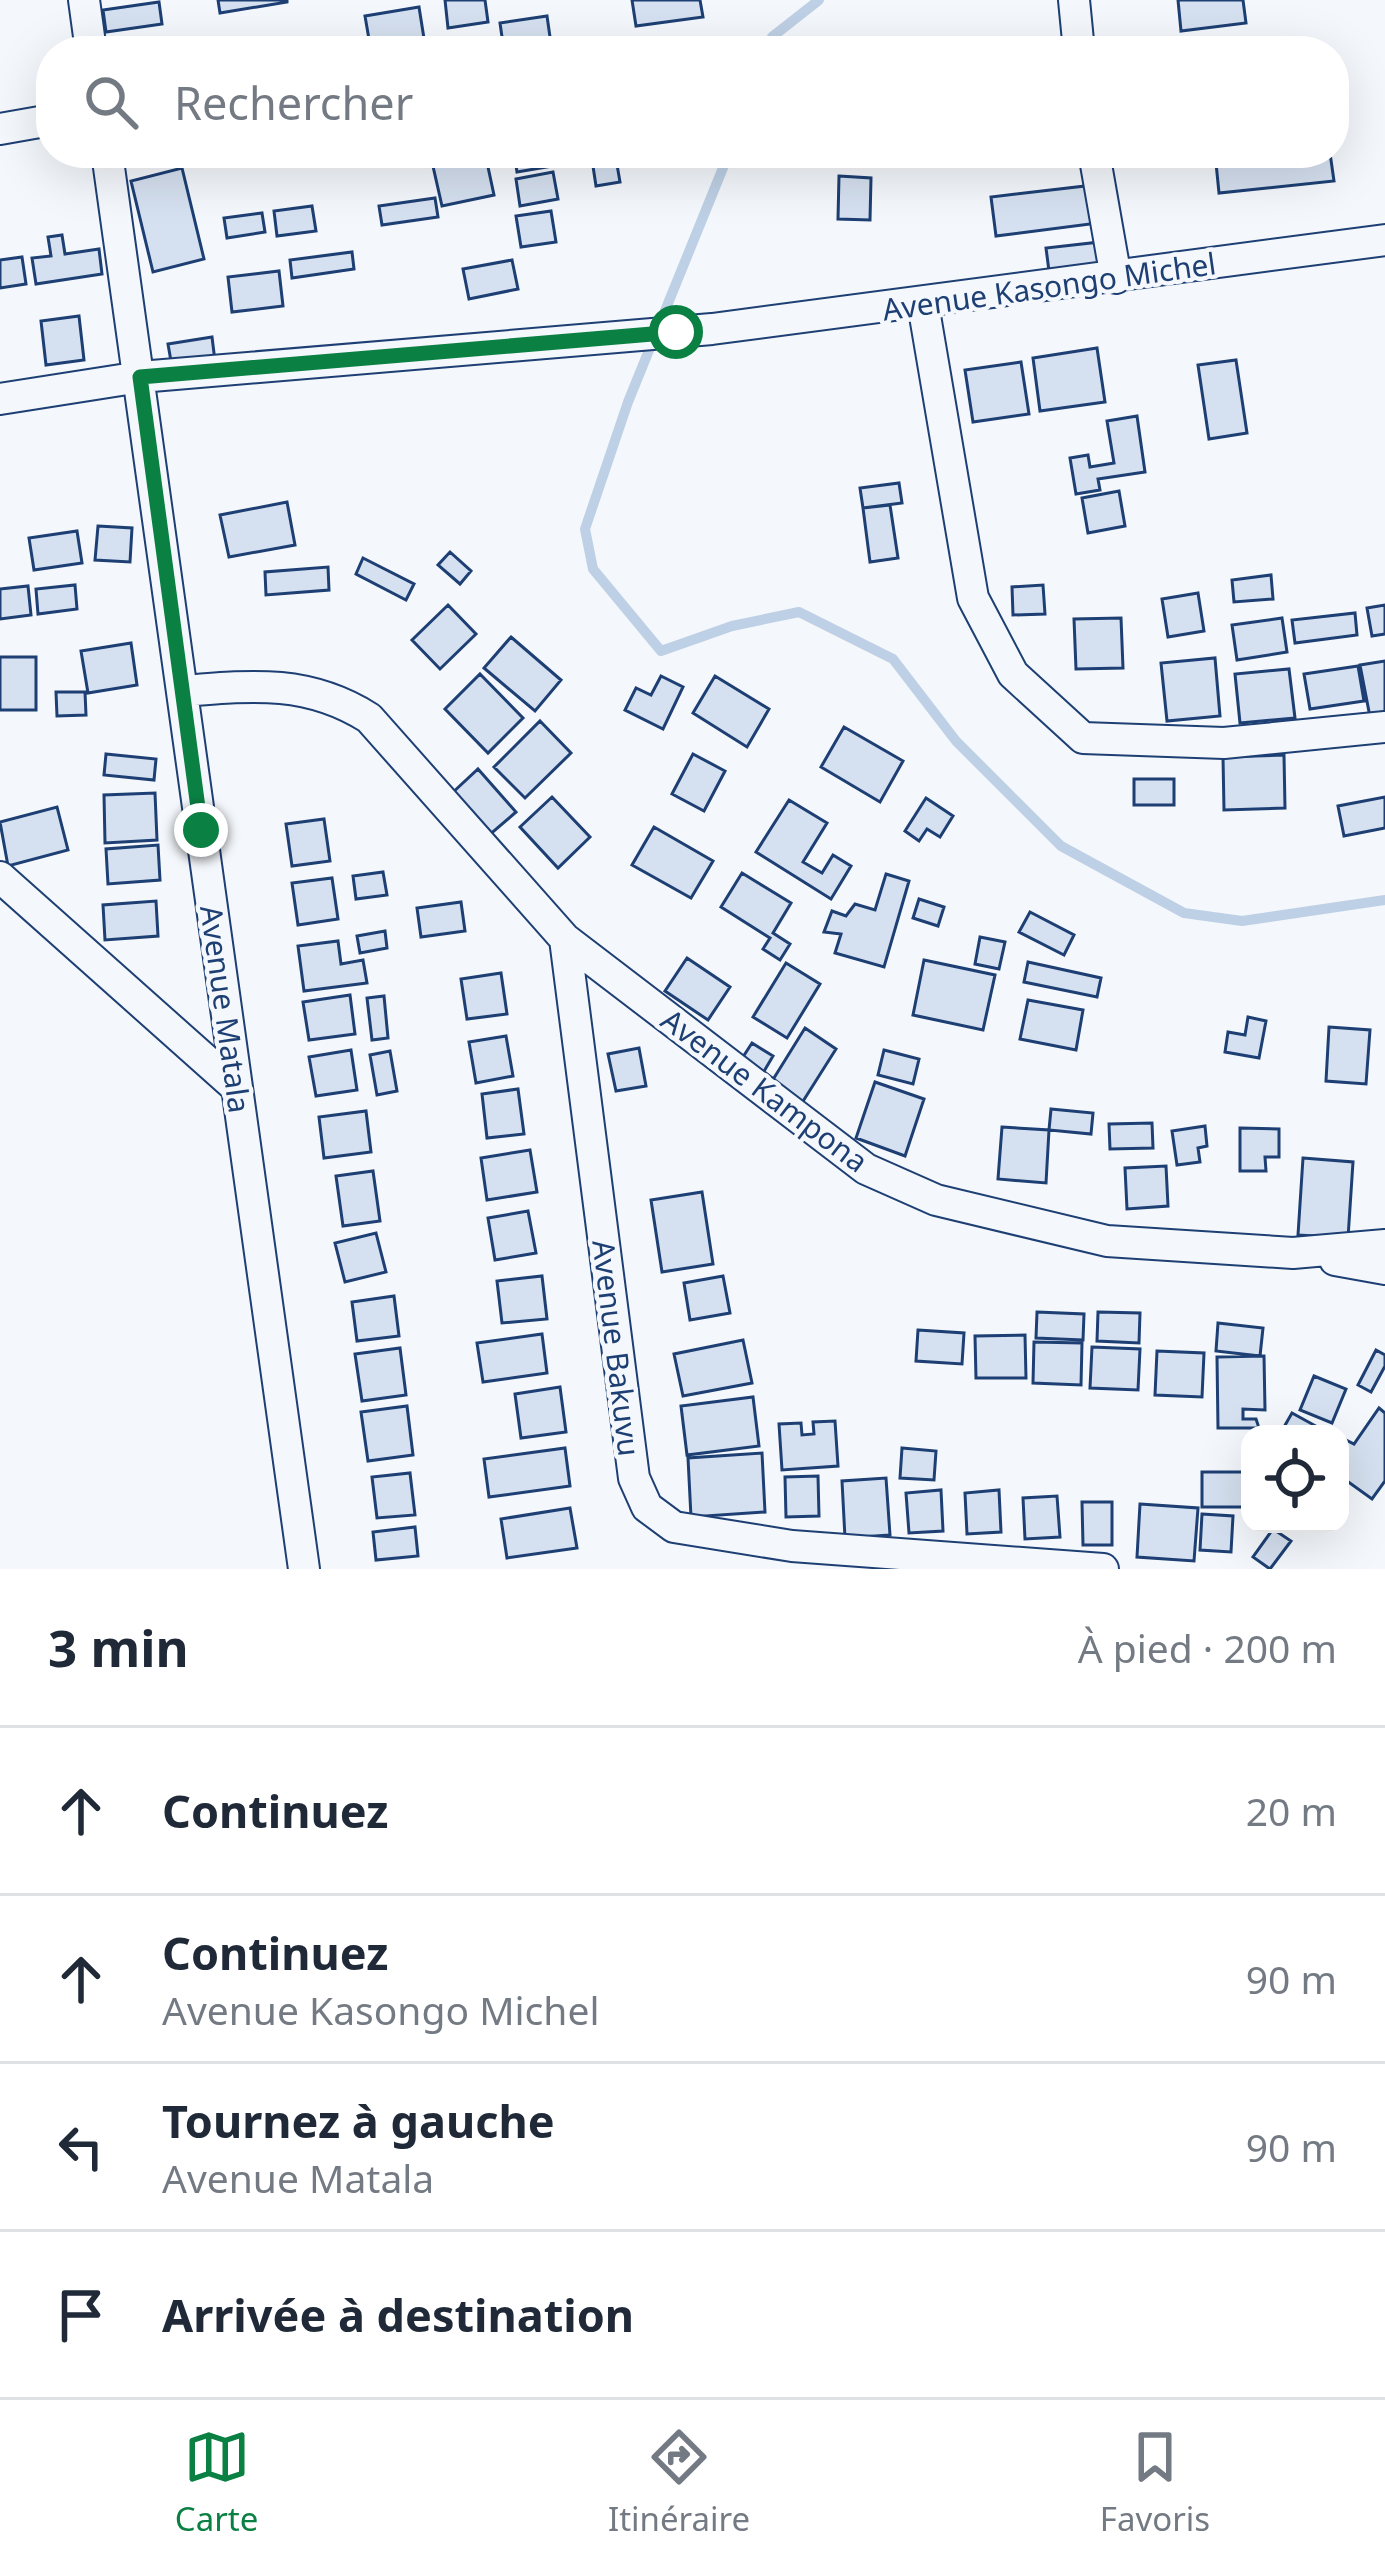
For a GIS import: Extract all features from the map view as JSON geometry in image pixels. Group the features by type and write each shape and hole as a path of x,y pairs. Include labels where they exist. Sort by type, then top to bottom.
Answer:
{"street":[{"path":"83,0 89,36"},
{"path":"1074,0 1078,36"},
{"path":"0,129 36,123"},
{"name":"Avenue Matala","path":"109,168 304,1569"},
{"path":"1097,168 1116,278"},
{"name":"Avenue Kasongo Michel","path":"140,377 712,329 1385,240"},
{"path":"923,304 973,598 1013,674 1083,738 1224,743 1385,727"},
{"path":"0,399 140,377"},
{"name":"Avenue Kampona","path":"185,691 275,684 334,696 369,718 565,939 866,1169 936,1200 1107,1241 1293,1253 1385,1245"},
{"path":"0,878 238,1088"},
{"name":"Avenue Bakuvu","path":"565,939 634,1478 647,1507 674,1527 792,1546 1103,1569"},
{"path":"1293,1253 1385,1269"}],"building":[{"path":"218,0 287,0 287,2 220,13"},
{"path":"445,0 485,0 488,22 448,28"},
{"path":"632,0 700,0 703,17 636,26"},
{"path":"1178,0 1243,0 1246,23 1181,31"},
{"path":"159,2 162,24 106,32 103,10"},
{"path":"419,7 424,36 368,36 365,16"},
{"path":"547,16 550,36 502,36 500,23"},
{"path":"182,168 204,259 153,272 131,181"},
{"path":"433,168 488,168 494,195 442,206"},
{"path":"593,168 618,168 620,182 596,186"},
{"path":"1216,168 1332,168 1334,181 1219,193"},
{"path":"553,172 558,199 520,206 516,179"},
{"path":"839,176 871,178 870,220 838,219"},
{"path":"1094,185 1098,223 996,236 991,197"},
{"path":"435,198 438,217 382,225 379,206"},
{"path":"312,206 316,231 277,236 274,211"},
{"path":"551,211 556,242 521,247 516,216"},
{"path":"262,213 265,232 227,238 224,218"},
{"path":"62,235 65,254 99,249 102,274 36,284 32,258 51,256 48,237"},
{"path":"1100,242 1103,265 1049,271 1046,248"},
{"path":"352,252 354,269 292,278 290,260"},
{"path":"22,257 26,284 0,288 0,260"},
{"path":"512,260 518,289 469,299 463,269"},
{"path":"279,271 283,306 232,312 228,277"},
{"path":"79,316 84,360 46,365 41,321"},
{"path":"212,337 215,361 172,367 168,344"},
{"path":"1097,348 1105,402 1040,411 1033,358"},
{"path":"1236,360 1247,433 1209,439 1198,365"},
{"path":"1021,362 1029,414 973,422 965,370"},
{"path":"1137,416 1145,472 1098,479 1100,490 1076,494 1070,458 1088,455 1090,467 1114,463 1107,421"},
{"path":"899,483 902,503 863,508 860,488"},
{"path":"1119,491 1125,526 1088,533 1082,498"},
{"path":"287,502 295,545 229,557 220,515"},
{"path":"890,505 898,558 870,562 863,508"},
{"path":"98,526 132,528 130,562 95,560"},
{"path":"77,531 82,563 34,570 29,538"},
{"path":"450,552 471,571 460,584 438,565"},
{"path":"363,558 414,584 406,600 356,574"},
{"path":"328,567 329,590 266,595 265,572"},
{"path":"1271,575 1273,599 1234,602 1232,580"},
{"path":"75,585 77,609 38,614 36,589"},
{"path":"1043,585 1045,614 1013,615 1012,587"},
{"path":"28,586 31,615 0,619 0,589"},
{"path":"1198,593 1204,631 1168,637 1162,599"},
{"path":"448,605 476,634 440,669 412,640"},
{"path":"1385,605 1385,634 1372,636 1367,608"},
{"path":"1355,613 1357,635 1295,643 1292,620"},
{"path":"1121,618 1123,668 1076,669 1074,619"},
{"path":"1282,618 1287,652 1237,660 1232,625"},
{"path":"511,637 561,680 535,711 484,668"},
{"path":"131,643 137,685 88,693 81,651"},
{"path":"0,657 36,657 36,710 0,710"},
{"path":"1215,658 1220,716 1167,721 1161,663"},
{"path":"1385,661 1385,720 1371,722 1360,665"},
{"path":"1358,666 1364,701 1310,709 1304,674"},
{"path":"1289,669 1295,718 1240,723 1235,674"},
{"path":"480,674 523,718 488,753 445,709"},
{"path":"661,676 683,687 663,729 625,710 636,688 651,695"},
{"path":"715,676 769,709 747,747 693,713"},
{"path":"56,692 85,692 86,715 57,716"},
{"path":"540,721 571,753 525,798 494,767"},
{"path":"844,727 903,761 880,802 821,767"},
{"path":"106,754 156,759 154,780 104,775"},
{"path":"693,754 725,771 704,811 672,794"},
{"path":"1284,755 1285,808 1224,810 1223,757"},
{"path":"478,769 516,812 487,837 450,795"},
{"path":"1134,779 1174,779 1174,805 1134,805"},
{"path":"155,793 157,840 105,843 104,795"},
{"path":"552,797 590,837 558,868 520,827"},
{"path":"1385,797 1385,828 1344,836 1338,806"},
{"path":"926,798 953,816 940,837 927,829 919,841 905,831"},
{"path":"789,800 827,823 803,862 822,873 833,855 851,866 831,899 756,852"},
{"path":"57,807 68,850 8,866 0,822"},
{"path":"324,819 330,861 292,866 286,824"},
{"path":"654,827 713,861 691,898 632,865"},
{"path":"158,845 160,880 108,884 106,849"},
{"path":"383,872 387,895 356,899 353,876"},
{"path":"742,873 791,903 773,933 790,944 780,960 763,949 770,938 721,907"},
{"path":"886,874 909,881 884,967 835,953 841,934 824,932 832,911 846,916 855,904 875,910"},
{"path":"332,878 338,919 298,925 292,883"},
{"path":"919,899 944,907 938,926 913,918"},
{"path":"156,901 158,936 105,940 103,905"},
{"path":"461,902 465,931 421,937 417,908"},
{"path":"1030,912 1074,935 1064,955 1019,932"},
{"path":"385,931 387,948 360,953 357,936"},
{"path":"980,937 1005,942 999,969 975,964"},
{"path":"338,941 341,964 363,960 367,983 304,991 298,946"},
{"path":"687,958 730,987 708,1020 665,991"},
{"path":"924,960 995,975 983,1030 913,1015"},
{"path":"1028,962 1101,978 1097,997 1024,982"},
{"path":"786,963 820,984 787,1038 753,1017"},
{"path":"501,973 507,1014 467,1019 461,979"},
{"path":"350,995 355,1034 309,1040 303,1002"},
{"path":"384,996 388,1038 372,1040 367,998"},
{"path":"1028,1000 1083,1010 1076,1050 1020,1039"},
{"path":"1248,1017 1266,1021 1259,1058 1225,1052 1228,1032 1245,1035"},
{"path":"1329,1027 1370,1030 1366,1084 1326,1081"},
{"path":"805,1028 836,1049 800,1106 769,1086"},
{"path":"506,1036 513,1076 476,1083 469,1042"},
{"path":"752,1043 773,1056 763,1073 741,1060"},
{"path":"639,1048 646,1086 616,1091 608,1054"},
{"path":"351,1050 357,1090 316,1096 309,1057"},
{"path":"884,1050 919,1059 913,1084 878,1075"},
{"path":"390,1051 397,1091 377,1095 370,1055"},
{"path":"875,1082 924,1099 905,1156 856,1138"},
{"path":"518,1089 524,1134 487,1138 482,1094"},
{"path":"1051,1109 1093,1113 1091,1134 1049,1130"},
{"path":"366,1111 371,1152 324,1158 319,1117"},
{"path":"1152,1123 1153,1148 1110,1149 1109,1124"},
{"path":"1205,1126 1207,1146 1198,1148 1200,1162 1177,1165 1172,1131"},
{"path":"1002,1127 1049,1130 1046,1183 998,1179"},
{"path":"1240,1128 1279,1129 1279,1157 1265,1157 1266,1171 1240,1171"},
{"path":"530,1150 537,1192 487,1200 481,1158"},
{"path":"1303,1158 1353,1162 1348,1238 1298,1235"},
{"path":"1166,1166 1168,1206 1127,1209 1125,1168"},
{"path":"373,1171 380,1221 343,1226 336,1176"},
{"path":"702,1192 713,1264 662,1272 651,1200"},
{"path":"528,1211 536,1253 495,1260 488,1218"},
{"path":"376,1233 386,1272 345,1282 335,1243"},
{"path":"542,1276 547,1319 502,1323 497,1281"},
{"path":"723,1276 730,1313 690,1320 684,1283"},
{"path":"394,1296 399,1336 357,1341 352,1302"},
{"path":"1037,1312 1084,1314 1083,1340 1036,1338"},
{"path":"1098,1312 1140,1313 1139,1343 1097,1341"},
{"path":"1218,1323 1263,1328 1260,1356 1216,1351"},
{"path":"918,1330 964,1333 962,1364 916,1361"},
{"path":"542,1334 547,1373 483,1382 477,1343"},
{"path":"1025,1335 1026,1378 976,1378 975,1336"},
{"path":"743,1340 752,1383 683,1396 674,1354"},
{"path":"1034,1342 1082,1343 1081,1385 1033,1383"},
{"path":"1092,1347 1140,1349 1138,1390 1090,1388"},
{"path":"400,1348 406,1395 362,1401 355,1354"},
{"path":"1376,1350 1385,1355 1385,1366 1371,1392 1358,1385"},
{"path":"1157,1351 1204,1353 1202,1397 1155,1395"},
{"path":"1264,1356 1265,1410 1243,1409 1243,1419 1256,1419 1258,1425 1218,1428 1217,1357"},
{"path":"1314,1376 1346,1389 1332,1423 1300,1410"},
{"path":"560,1387 566,1432 521,1438 515,1394"},
{"path":"753,1397 759,1446 687,1455 681,1406"},
{"path":"407,1406 413,1455 368,1461 361,1412"},
{"path":"1379,1408 1385,1413 1385,1481 1372,1499 1349,1482 1349,1442 1354,1444"},
{"path":"1292,1413 1314,1425 1285,1425"},
{"path":"835,1421 838,1466 782,1470 779,1424 801,1423 802,1435 814,1434 813,1422"},
{"path":"565,1448 570,1486 489,1497 484,1459"},
{"path":"902,1448 936,1451 934,1480 900,1478"},
{"path":"762,1453 765,1512 691,1517 688,1458"},
{"path":"1202,1472 1241,1472 1241,1507 1202,1507"},
{"path":"410,1473 415,1515 377,1518 372,1477"},
{"path":"818,1476 819,1516 786,1517 785,1477"},
{"path":"886,1478 890,1535 845,1538 842,1481"},
{"path":"941,1490 943,1531 909,1533 906,1493"},
{"path":"999,1490 1001,1532 967,1534 965,1493"},
{"path":"1057,1496 1060,1537 1025,1539 1023,1498"},
{"path":"1082,1502 1112,1502 1112,1545 1083,1545"},
{"path":"1140,1504 1198,1508 1194,1561 1137,1557"},
{"path":"570,1508 577,1548 507,1558 501,1519"},
{"path":"1202,1514 1233,1516 1231,1552 1200,1550"},
{"path":"415,1527 418,1556 376,1560 373,1532"},
{"path":"1270,1533 1291,1541 1270,1569 1253,1557"}],"waterway":[{"path":"773,36 819,0"},
{"path":"723,168 628,402 585,529 593,569 661,651 732,626 799,612 893,659 956,741 1061,846 1184,913 1242,921 1385,900"}],"route":[{"path":"201,830 140,377 676,332"}]}
